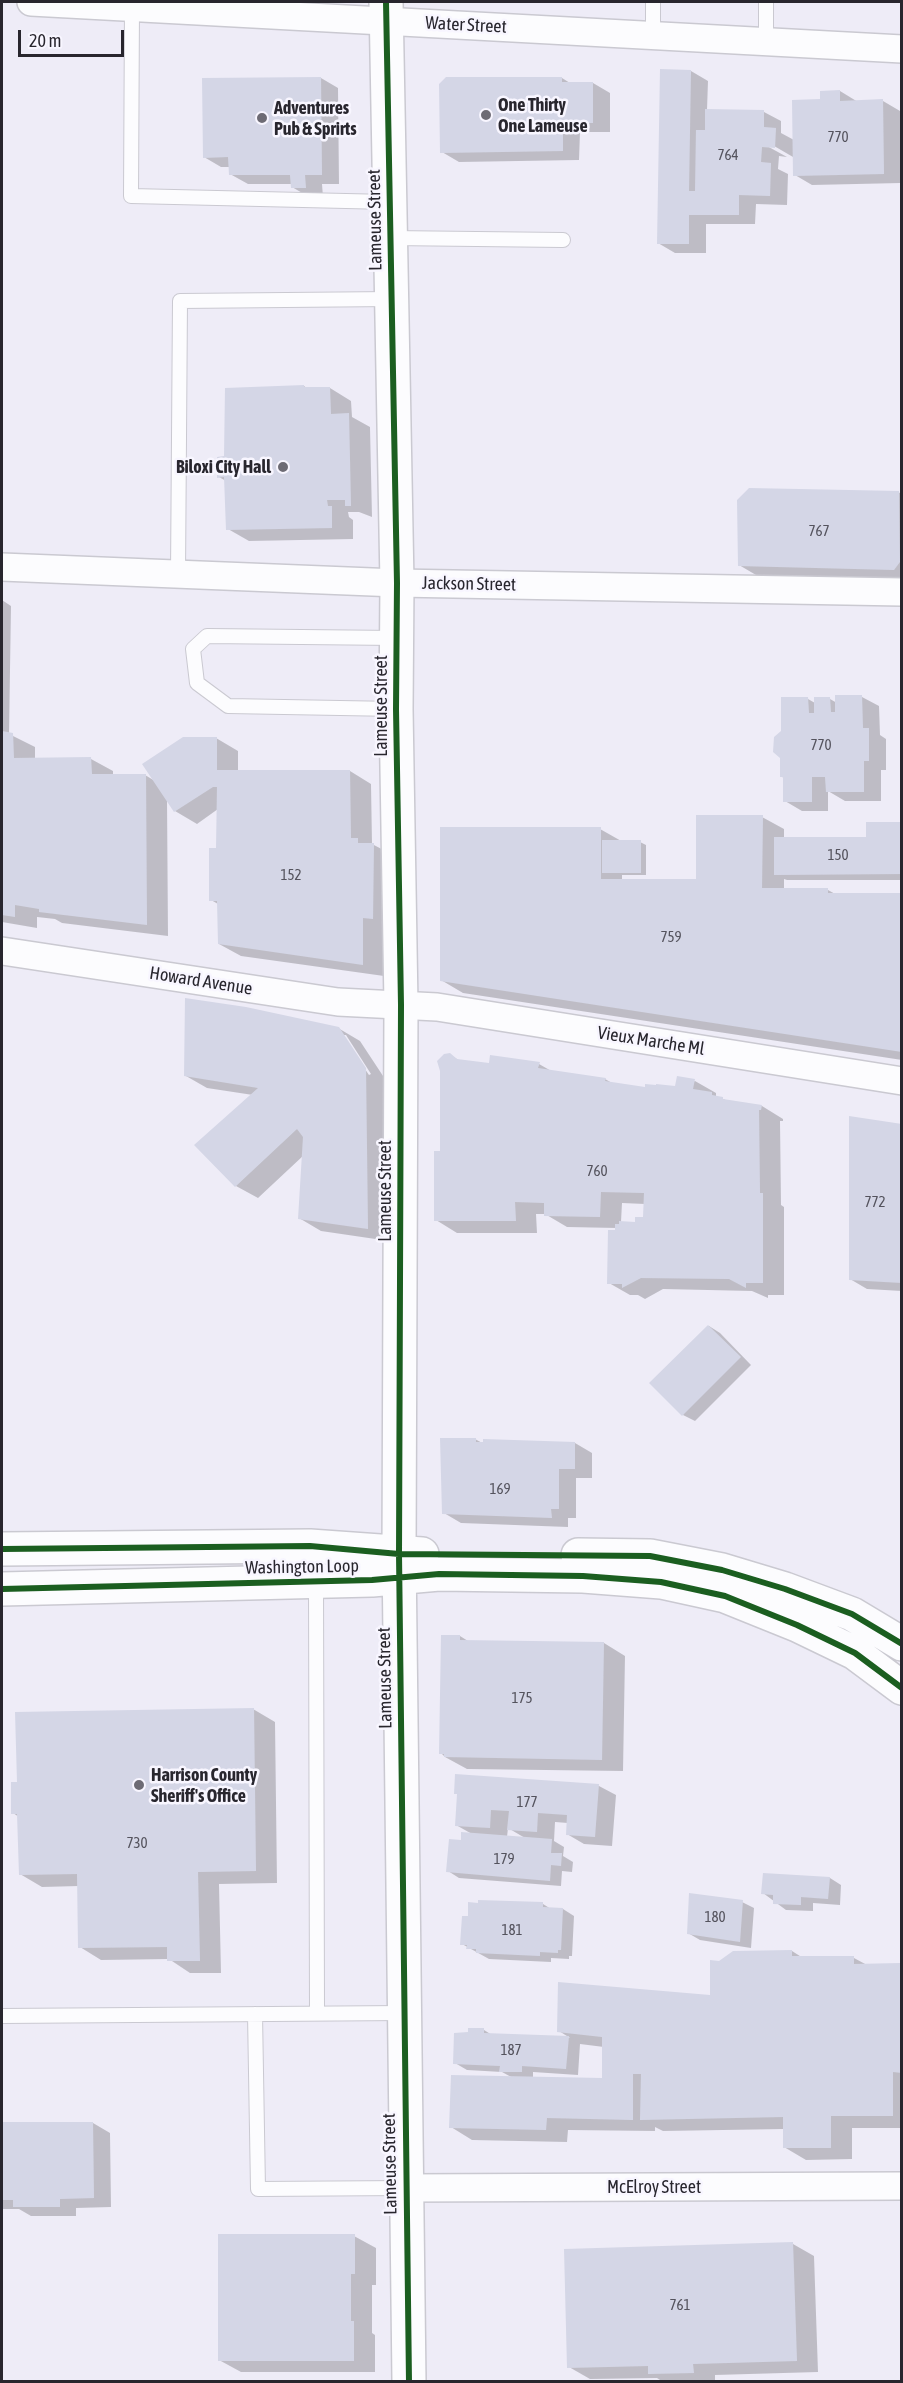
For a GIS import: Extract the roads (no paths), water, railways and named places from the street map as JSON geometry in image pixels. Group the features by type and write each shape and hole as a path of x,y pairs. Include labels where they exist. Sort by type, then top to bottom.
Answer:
{"street":[{"name":"Water Street","path":"31,2 132,7 386,11 653,35 902,49"},
{"name":"Lameuse Street","path":"386,11 397,583 396,709 401,1005 399,1566 409,2382"},
{"name":"Jackson Street","path":"2,567 397,583 902,592"},
{"name":"Howard Avenue","path":"2,951 338,1002 401,1005"},
{"name":"Vieux Marche Ml","path":"401,1005 437,1007 902,1081"},
{"name":"Washington Loop","path":"2,1549 310,1546 439,1574 583,1576 661,1582 725,1596 797,1625 855,1653 902,1688"},
{"name":"Washington Loop","path":"2,1589 316,1582 399,1566 650,1556 722,1570 785,1589 852,1614 902,1644"},
{"name":"McElroy Street","path":"406,2188 902,2186"}],"lane":[{"path":"653,2 653,35"},
{"path":"766,2 766,42"},
{"path":"132,7 131,196 389,202"},
{"path":"390,238 563,240"},
{"path":"178,574 180,301 392,299"},
{"path":"396,638 207,636 193,649 197,683 228,706 396,709"},
{"path":"316,1582 317,2013"},
{"path":"2,2016 404,2013"},
{"path":"255,2014 258,2189 406,2188"}],"place":[{"name":"One Thirty One Lameuse","path":"486,115"},
{"name":"Adventures Pub & Sprirts","path":"262,118"},
{"name":"Biloxi City Hall","path":"283,467"},
{"name":"Harrison County Sheriff's Office","path":"139,1785"}]}
